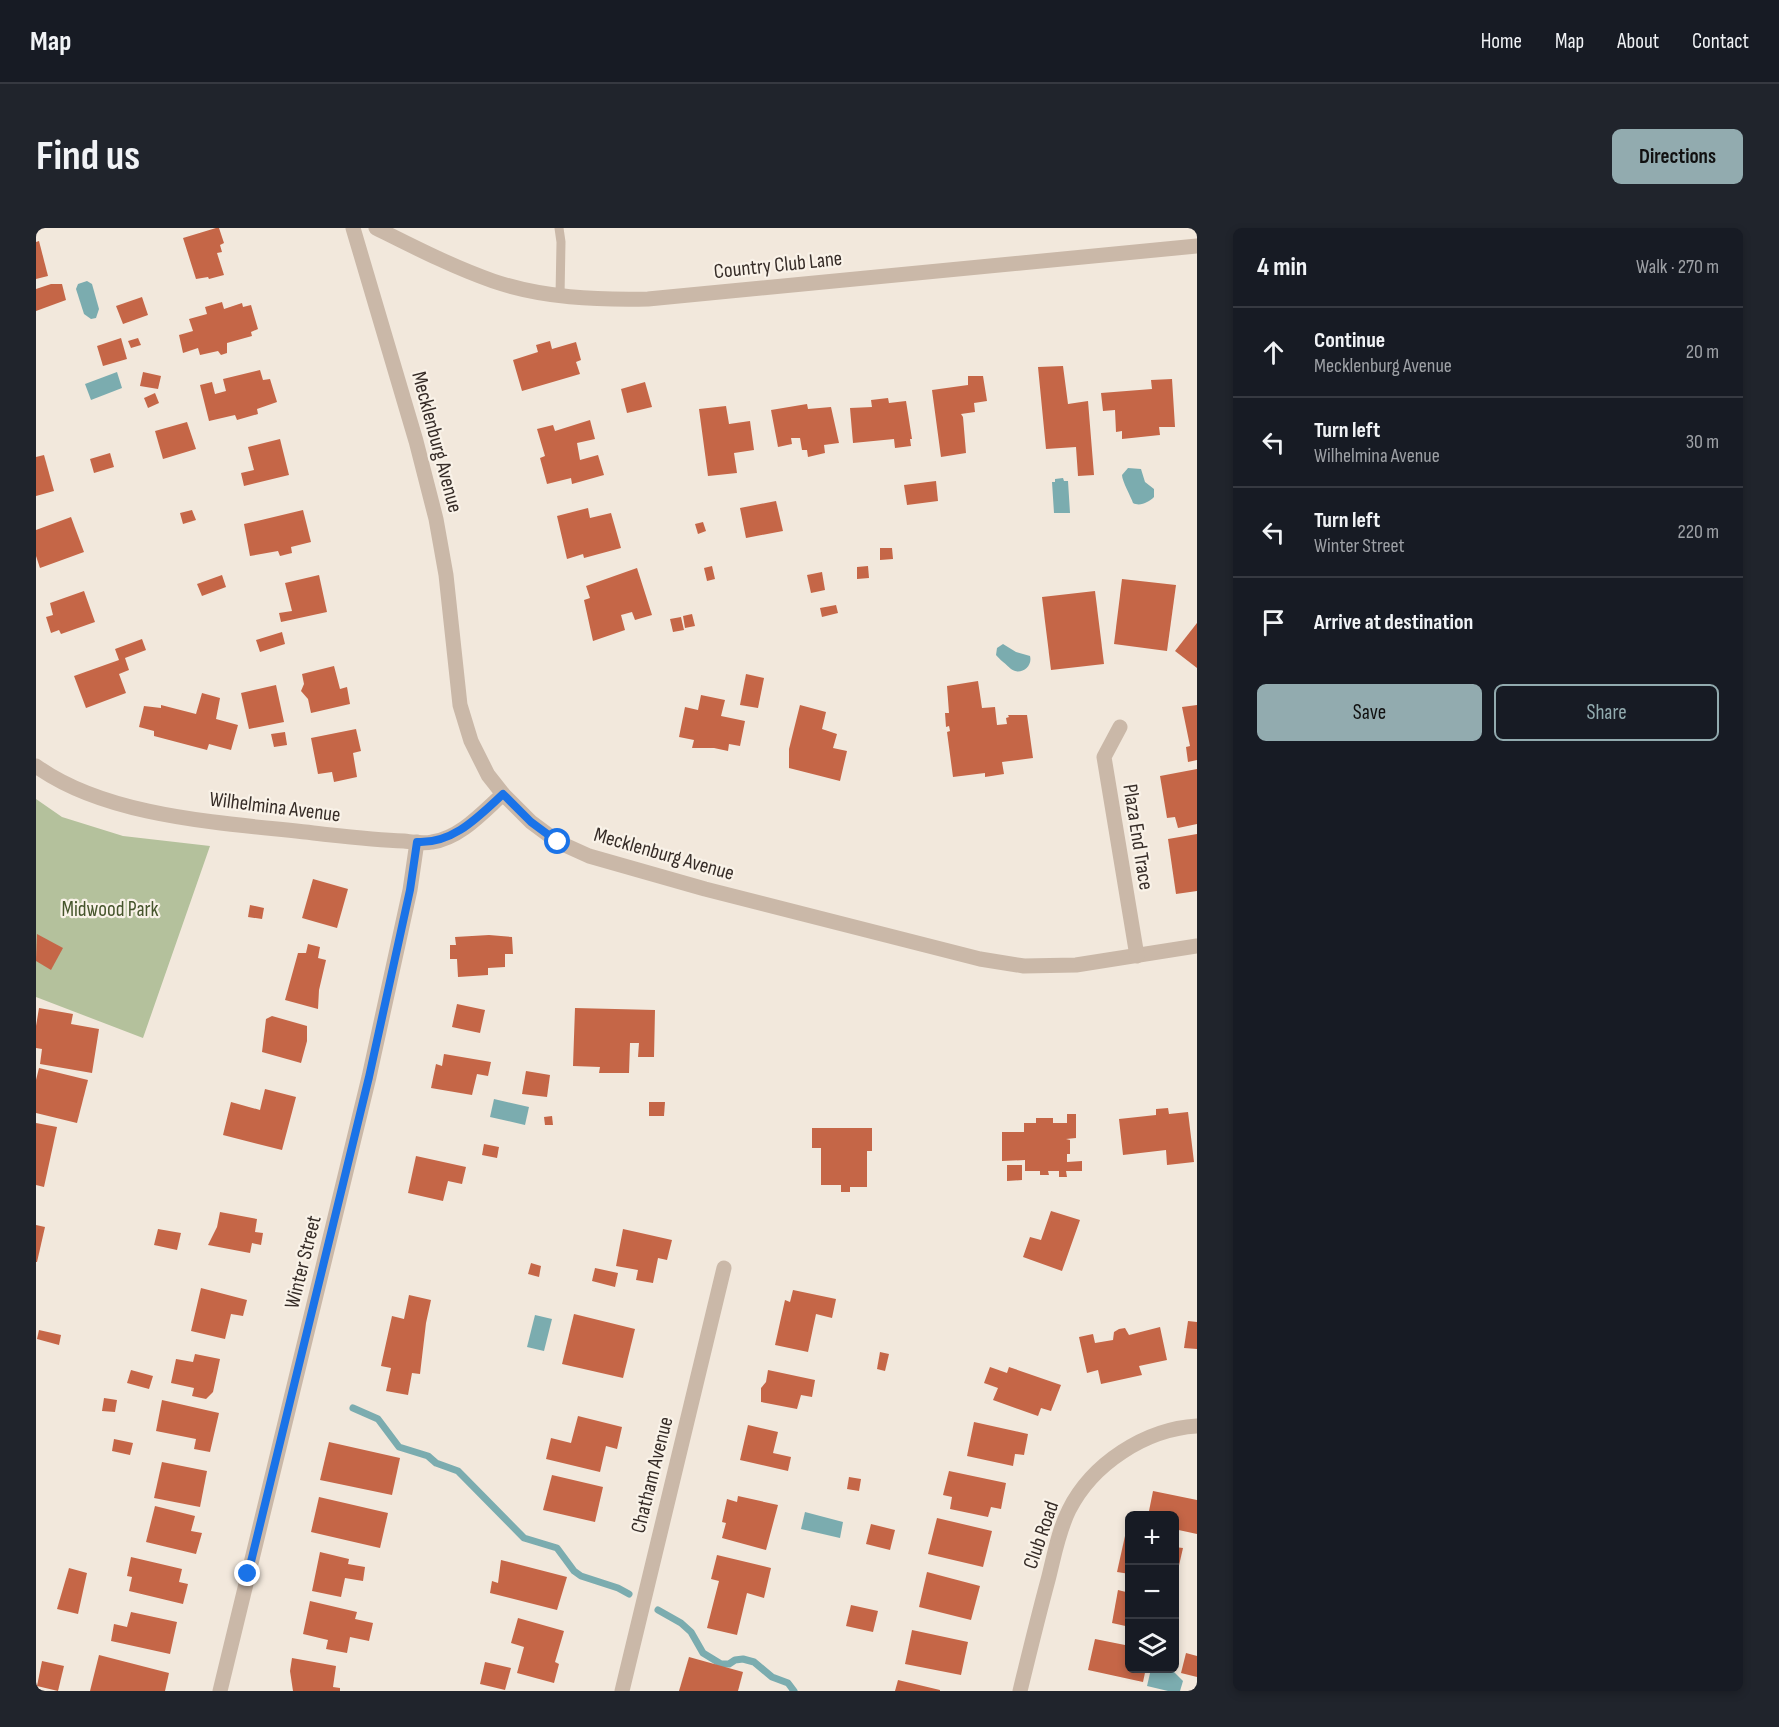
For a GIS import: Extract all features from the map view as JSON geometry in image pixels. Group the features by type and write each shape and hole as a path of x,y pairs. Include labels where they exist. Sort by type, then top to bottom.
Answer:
{"street":[{"name":"Mecklenburg Avenue","path":"353,228 423,464 436,519 446,575 460,705 471,741 488,775 531,822 558,842 589,856 683,884 980,960 1024,966 1076,965 1197,946"},
{"name":"Country Club Lane","path":"376,228 450,264 495,282 542,293 595,300 648,299 1197,246"},
{"name":"Plaza End Trace","path":"1120,727 1104,757 1137,956"},
{"name":"Wilhelmina Avenue","path":"36,765 50,776 92,794 173,816 367,839 430,843 470,825 503,794"},
{"name":"Winter Street","path":"219,1691 369,1077 410,890 417,842"},
{"name":"Chatham Avenue","path":"622,1691 724,1268"},
{"name":"Club Road","path":"1020,1691 1060,1533 1077,1495 1105,1465 1134,1445 1159,1434 1187,1426 1197,1426"}],"lane":[{"path":"559,228 560,296"}],"green space":[{"name":"Midwood Park","path":"36,799 62,817 123,836 210,846 143,1038 36,997"}],"water":[{"path":"87,281 92,284 99,309 96,318 91,319 84,314 76,289 78,284"},
{"path":"117,372 122,388 91,400 85,384"},
{"path":"1128,468 1141,469 1145,482 1154,489 1154,497 1150,501 1141,504 1133,503 1122,475"},
{"path":"1063,478 1064,481 1068,481 1070,513 1054,513 1052,482"},
{"path":"1003,644 1016,652 1030,656 1028,667 1022,671 1015,671 1001,660 996,655 997,648"},
{"path":"494,1099 529,1107 525,1125 490,1117"},
{"path":"535,1315 552,1319 544,1351 527,1347"},
{"path":"805,1512 843,1522 840,1538 801,1529"},
{"path":"1150,1673 1175,1673 1183,1681 1180,1691 1147,1686"}],"building":[{"path":"219,228 224,243 220,245 222,252 217,253 224,275 209,279 208,277 196,279 183,238"},
{"path":"39,241 48,276 36,279 36,242"},
{"path":"51,284 62,284 66,300 36,311 36,289"},
{"path":"142,297 148,315 123,324 116,306"},
{"path":"222,302 224,309 242,303 243,307 251,305 258,329 251,332 252,336 227,343 227,353 221,355 218,351 200,355 198,348 183,353 179,335 193,331 189,319 207,314 205,307"},
{"path":"121,338 127,359 103,366 97,346"},
{"path":"138,338 141,345 131,348 128,341"},
{"path":"550,341 552,349 576,342 581,360 576,362 580,374 522,391 513,360 538,352 536,345"},
{"path":"1063,366 1068,404 1088,401 1094,475 1078,476 1076,447 1046,449 1038,367"},
{"path":"260,370 263,380 270,379 277,402 257,409 258,414 237,420 235,415 209,421 200,385 212,382 215,394 226,391 223,379"},
{"path":"143,372 161,376 158,389 140,386"},
{"path":"968,376 983,376 987,401 974,403 975,412 961,414 966,453 941,457 932,390 968,385"},
{"path":"1172,379 1175,427 1159,427 1160,435 1122,439 1122,431 1116,432 1115,410 1103,411 1101,393 1152,389 1151,380"},
{"path":"645,382 652,407 627,413 621,389"},
{"path":"155,393 159,403 148,408 144,398"},
{"path":"888,398 889,403 906,401 911,446 895,448 894,439 853,443 850,408 872,407 871,400"},
{"path":"807,404 808,409 831,407 839,443 824,445 825,453 808,457 807,450 802,450 800,438 791,438 792,444 778,447 771,410"},
{"path":"726,406 729,424 750,421 754,450 734,453 737,473 708,476 699,409"},
{"path":"590,420 595,439 577,443 580,460 598,455 604,475 572,484 571,478 547,484 540,458 545,456 537,429 553,425 555,431"},
{"path":"187,422 196,449 163,459 155,431"},
{"path":"280,439 289,475 244,486 241,473 254,470 248,447"},
{"path":"110,453 114,467 94,473 90,459"},
{"path":"44,455 54,491 36,496 36,457"},
{"path":"936,481 938,501 907,505 904,485"},
{"path":"776,501 783,531 746,538 740,508"},
{"path":"588,508 590,518 611,513 621,548 584,558 583,554 567,559 557,516"},
{"path":"192,510 196,520 183,524 180,513"},
{"path":"303,510 311,542 291,547 292,553 280,556 278,551 250,556 244,524"},
{"path":"71,517 84,552 40,568 36,556 36,530"},
{"path":"703,522 706,531 698,534 695,524"},
{"path":"880,548 892,548 893,559 880,560"},
{"path":"712,566 715,579 707,581 704,568"},
{"path":"868,566 869,578 857,579 857,567"},
{"path":"637,568 652,615 635,620 632,612 621,615 625,630 593,641 584,600 590,598 586,586"},
{"path":"822,572 825,590 811,593 807,575"},
{"path":"222,575 226,587 202,596 197,584"},
{"path":"319,575 327,612 281,622 279,613 292,611 285,583"},
{"path":"1122,579 1176,585 1167,651 1114,644"},
{"path":"84,591 95,622 61,634 59,630 51,633 46,617 53,615 50,603"},
{"path":"1095,591 1104,664 1051,670 1042,597"},
{"path":"836,605 838,613 822,617 820,608"},
{"path":"692,614 695,626 685,628 683,616"},
{"path":"681,617 684,630 673,632 670,619"},
{"path":"1197,623 1197,668 1175,651"},
{"path":"282,632 285,644 260,652 256,640"},
{"path":"142,639 146,650 125,658 129,670 119,674 126,693 86,708 74,676 119,660 115,649"},
{"path":"334,666 340,689 347,687 350,704 311,713 308,699 301,691 304,684 302,674"},
{"path":"746,674 764,678 758,708 740,705"},
{"path":"978,681 982,708 995,707 997,725 1007,724 1008,715 1027,715 1033,758 1002,762 1004,774 985,777 985,773 953,777 947,732 950,731 949,726 946,727 945,713 949,713 947,686"},
{"path":"276,685 284,722 249,729 241,693"},
{"path":"202,693 220,698 216,719 238,725 231,750 209,744 207,750 154,736 154,731 139,727 144,706 161,708 161,705 196,714"},
{"path":"701,695 725,700 721,716 745,721 740,746 729,744 728,751 714,748 692,748 694,740 679,737 685,707 698,710"},
{"path":"800,705 826,712 822,729 837,734 833,748 847,751 840,781 789,768 789,749"},
{"path":"1197,705 1197,760 1188,762 1186,747 1190,746 1182,707"},
{"path":"356,729 361,751 353,753 357,777 334,782 332,772 318,774 311,738"},
{"path":"285,732 287,745 274,747 271,734"},
{"path":"1197,769 1197,824 1178,828 1175,817 1167,818 1160,776"},
{"path":"1197,834 1197,891 1176,894 1168,839"},
{"path":"313,879 348,889 337,928 302,918"},
{"path":"250,905 264,908 262,919 248,917"},
{"path":"37,934 63,948 51,970 36,961"},
{"path":"489,935 512,937 513,954 505,954 505,967 488,968 488,975 458,977 457,959 450,959 450,945 456,945 455,937"},
{"path":"308,944 320,947 318,958 326,960 319,990 318,1009 285,1000 298,953 306,953"},
{"path":"457,1004 485,1010 480,1033 452,1027"},
{"path":"39,1008 73,1014 71,1024 99,1029 92,1073 40,1064 42,1049 36,1048"},
{"path":"575,1008 655,1010 654,1057 638,1057 639,1043 630,1043 629,1073 599,1073 600,1067 573,1066"},
{"path":"272,1016 307,1026 307,1041 301,1063 262,1052 266,1019"},
{"path":"444,1054 491,1062 488,1076 477,1074 472,1095 431,1088 436,1064 442,1066"},
{"path":"39,1068 88,1080 77,1123 36,1113 36,1080"},
{"path":"526,1071 550,1075 547,1097 522,1094"},
{"path":"265,1089 296,1097 282,1150 223,1135 231,1102 260,1110"},
{"path":"649,1102 665,1102 664,1116 649,1116"},
{"path":"1168,1108 1169,1114 1188,1112 1194,1162 1167,1165 1166,1150 1123,1155 1119,1119 1156,1115 1156,1109"},
{"path":"1067,1114 1076,1114 1076,1138 1066,1139 1070,1140 1070,1154 1067,1154 1067,1162 1082,1161 1082,1171 1066,1171 1067,1177 1059,1177 1059,1171 1048,1171 1049,1175 1040,1175 1040,1171 1025,1171 1025,1160 1002,1161 1002,1132 1024,1132 1024,1123 1036,1123 1036,1118 1053,1118 1053,1123 1067,1123"},
{"path":"552,1116 553,1125 545,1125 544,1117"},
{"path":"36,1123 57,1127 44,1187 36,1185"},
{"path":"812,1128 872,1128 872,1151 867,1151 867,1187 850,1187 850,1192 841,1192 841,1185 821,1185 821,1148 812,1148"},
{"path":"484,1144 499,1147 497,1158 482,1155"},
{"path":"416,1156 466,1167 462,1184 448,1181 443,1201 408,1193"},
{"path":"1007,1165 1022,1165 1022,1180 1007,1181"},
{"path":"1051,1211 1080,1220 1062,1271 1023,1257 1030,1237 1041,1240"},
{"path":"220,1212 257,1219 255,1232 263,1233 261,1245 252,1243 250,1253 208,1245 217,1227"},
{"path":"36,1225 45,1227 37,1262 36,1262"},
{"path":"158,1229 181,1233 177,1250 154,1245"},
{"path":"623,1229 672,1240 667,1260 658,1258 653,1283 636,1280 638,1270 616,1266"},
{"path":"531,1263 541,1266 539,1277 528,1274"},
{"path":"595,1268 618,1273 615,1287 592,1281"},
{"path":"201,1288 247,1300 243,1316 231,1314 225,1339 191,1331"},
{"path":"793,1290 836,1299 832,1318 816,1314 808,1352 775,1345 785,1300 790,1302"},
{"path":"409,1295 431,1300 420,1374 412,1373 408,1395 386,1391 391,1368 381,1366 392,1316 404,1319"},
{"path":"574,1314 635,1329 623,1378 562,1364"},
{"path":"1188,1321 1197,1322 1197,1349 1184,1348"},
{"path":"1160,1327 1167,1360 1139,1366 1142,1375 1101,1384 1098,1370 1087,1373 1079,1337 1093,1334 1095,1343 1113,1340 1114,1332 1119,1329 1125,1328 1129,1335"},
{"path":"39,1330 61,1335 59,1345 37,1339"},
{"path":"880,1352 889,1354 885,1371 877,1369"},
{"path":"195,1354 220,1359 213,1392 206,1399 192,1396 194,1388 171,1383 176,1359 193,1362"},
{"path":"990,1367 1007,1373 1009,1367 1061,1385 1051,1411 1041,1408 1038,1416 993,1400 998,1388 984,1383"},
{"path":"131,1370 153,1376 149,1389 127,1383"},
{"path":"768,1370 815,1380 812,1397 801,1395 797,1409 761,1402 761,1388 766,1382"},
{"path":"104,1398 117,1400 115,1412 102,1411"},
{"path":"162,1400 219,1413 210,1452 194,1449 196,1439 156,1431"},
{"path":"578,1416 622,1427 617,1449 606,1446 600,1472 546,1459 551,1438 571,1443"},
{"path":"974,1422 1028,1434 1024,1455 1015,1454 1013,1466 967,1456"},
{"path":"748,1425 778,1432 773,1453 791,1457 788,1471 740,1460"},
{"path":"114,1439 133,1443 130,1455 112,1451"},
{"path":"329,1442 400,1458 392,1495 320,1480"},
{"path":"162,1462 207,1471 200,1507 154,1498"},
{"path":"949,1471 1006,1483 1001,1509 991,1507 988,1517 950,1509 952,1497 943,1495"},
{"path":"552,1475 603,1487 595,1522 543,1510"},
{"path":"849,1477 861,1479 859,1491 847,1489"},
{"path":"1153,1491 1197,1500 1197,1534 1179,1530 1179,1511 1149,1511"},
{"path":"738,1496 778,1505 766,1550 722,1538 726,1523 722,1522 727,1499 737,1502"},
{"path":"319,1497 388,1513 380,1548 311,1532"},
{"path":"155,1506 195,1516 191,1531 202,1533 196,1554 146,1542"},
{"path":"937,1518 992,1531 983,1567 928,1554"},
{"path":"871,1524 895,1530 890,1550 866,1544"},
{"path":"1125,1536 1125,1573 1117,1572"},
{"path":"1179,1548 1183,1548 1179,1566"},
{"path":"320,1552 349,1559 348,1564 365,1567 363,1581 345,1578 341,1597 312,1591"},
{"path":"717,1555 771,1568 764,1598 747,1593 737,1635 707,1628 719,1581 711,1579"},
{"path":"131,1557 182,1569 179,1582 188,1584 183,1604 129,1591 132,1577 127,1576"},
{"path":"501,1560 567,1577 557,1610 490,1593 492,1581 498,1583"},
{"path":"69,1568 87,1573 78,1614 57,1609"},
{"path":"927,1572 980,1586 971,1620 919,1607"},
{"path":"1118,1590 1125,1592 1125,1626 1112,1623"},
{"path":"310,1601 357,1612 355,1619 373,1623 369,1641 350,1637 347,1653 326,1649 328,1640 303,1634"},
{"path":"851,1605 878,1611 873,1632 846,1626"},
{"path":"131,1612 177,1622 170,1654 111,1641 114,1624 127,1627"},
{"path":"518,1618 564,1631 555,1662 559,1664 554,1683 517,1673 524,1647 511,1643"},
{"path":"912,1630 968,1642 961,1675 905,1664"},
{"path":"1095,1639 1125,1645 1125,1673 1145,1673 1143,1682 1088,1670"},
{"path":"1186,1653 1197,1656 1197,1677 1181,1673"},
{"path":"99,1655 169,1673 165,1691 90,1691"},
{"path":"689,1657 743,1672 738,1691 679,1691"},
{"path":"292,1658 336,1666 333,1687 340,1688 340,1691 293,1691 290,1671"},
{"path":"42,1661 64,1666 58,1691 37,1686"},
{"path":"485,1662 511,1668 505,1690 480,1684"},
{"path":"898,1680 940,1690 940,1691 895,1691"}],"waterway":[{"path":"353,1408 378,1419 399,1447 428,1456 436,1463 458,1471 524,1538 557,1548 574,1571 581,1576 629,1594"},
{"path":"658,1610 681,1623 691,1632 703,1653 721,1664 743,1659 754,1662 772,1677 788,1683 794,1691"}],"route":[{"path":"248,1574 369,1077 410,890 417,842 430,843 444,839 470,825 503,794 531,822 558,842"}]}
